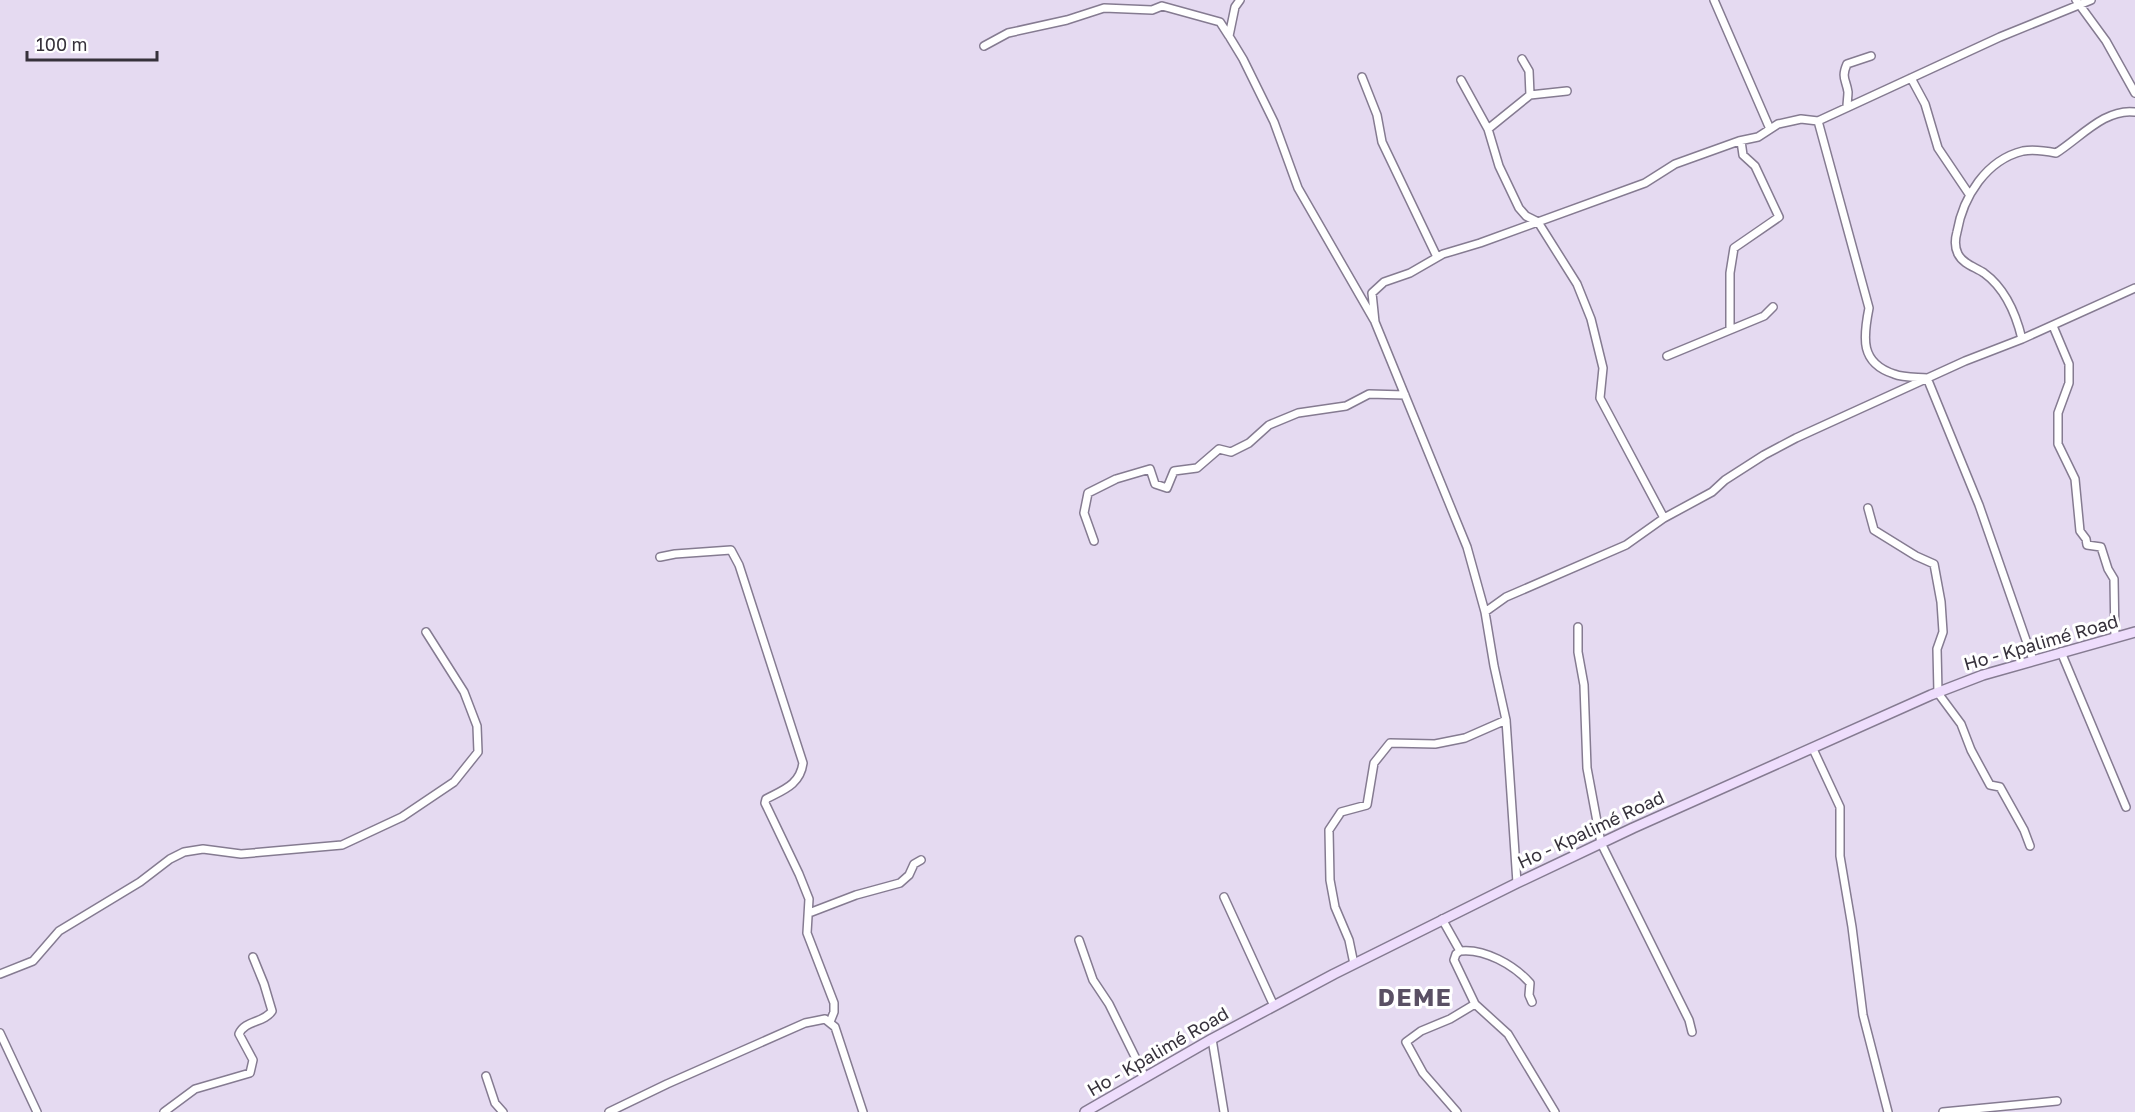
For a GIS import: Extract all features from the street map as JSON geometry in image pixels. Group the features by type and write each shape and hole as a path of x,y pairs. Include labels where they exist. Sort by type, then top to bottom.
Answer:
{"main road":[{"name":"Ho - Kpalimé Road","path":"1085,1112 1212,1039 1354,964 1601,843 1983,675 2135,632"}],"street":[{"path":"1229,36 1235,7 1240,0"},
{"path":"1714,0 1770,129"},
{"path":"1375,322 1372,292 1384,282 1410,273 1437,257 1646,183 1675,164 1758,137 1778,124 1801,119 1818,121 2000,37 2078,3 2091,0"},
{"path":"2078,3 2106,41 2135,93"},
{"path":"984,46 1008,33 1067,20 1104,8 1152,10 1162,6 1220,22 1229,36 1274,122 1298,188 1375,322 1467,547 1485,612 1506,720 1517,883"},
{"path":"1847,107 1848,90 1844,81 1847,63 1871,56"},
{"path":"1522,59 1529,71 1530,95"},
{"path":"1362,77 1377,115 1382,142 1437,257"},
{"path":"1911,78 1925,104 1938,148 1969,194"},
{"path":"1461,80 1488,129 1499,166 1519,208 1526,216 1538,222 1577,284 1591,319 1603,368 1600,398 1664,518"},
{"path":"1488,129 1530,95 1568,91"},
{"path":"2022,339 2011,304 1996,284 1984,273 1965,263 1957,254 1955,240 1959,219 1969,194 1995,164 2024,151 2040,150 2056,153 2105,117 2124,111 2135,112"},
{"path":"1818,121 1869,308 1865,327 1865,347 1872,362 1894,374 1927,378"},
{"path":"1730,329 1730,273 1734,248 1779,217 1755,166 1743,154 1741,141"},
{"path":"1485,612 1506,597 1626,545 1664,518 1712,492 1725,480 1764,455 1927,378 2053,326 2135,288"},
{"path":"1667,356 1764,315 1773,307"},
{"path":"2053,326 2069,364 2069,383 2058,413 2058,444 2075,479 2080,531 2087,545 2101,547 2114,579 2115,638"},
{"path":"1927,378 1979,505 2033,660"},
{"path":"1094,541 1084,513 1088,493 1116,479 1150,469 1155,484 1167,488 1174,471 1197,468 1219,449 1231,452 1249,443 1269,426 1298,412 1346,406 1369,394 1406,395"},
{"path":"1868,508 1874,530 1916,556 1934,564 1943,632 1937,649 1938,693 1960,724 1990,785 2000,787 2024,830 2030,846"},
{"path":"660,557 732,550 739,565 803,763 799,779 793,785 766,799 765,803 810,904 807,933 834,1003 831,1022"},
{"path":"1578,627 1578,652 1584,685 1587,768 1601,843 1627,891 1689,1020 1692,1032"},
{"path":"0,974 33,961 59,931 140,882 170,859 184,852 203,849 241,854 342,845 402,817 454,782 478,752 477,726 464,692 426,632"},
{"path":"2061,652 2126,807"},
{"path":"1354,964 1349,940 1335,907 1330,880 1329,830 1341,812 1367,806 1374,764 1390,743 1435,744 1465,738 1506,720"},
{"path":"1813,749 1840,807 1840,856 1863,1015 1888,1112"},
{"path":"809,913 845,898 900,883 909,875 914,864 921,860"},
{"path":"1224,897 1274,1006"},
{"path":"1442,920 1460,951"},
{"path":"1079,940 1093,980 1109,1004 1144,1077"},
{"path":"1532,1002 1529,995 1530,983 1514,968 1472,950 1460,951 1456,954 1454,960 1475,1004 1508,1034 1555,1112"},
{"path":"164,1112 195,1089 250,1073 252,1060 240,1034 241,1030 244,1026 269,1015 272,1011 253,957"},
{"path":"1457,1112 1423,1073 1407,1042 1421,1031 1450,1019 1475,1004"},
{"path":"609,1112 805,1023 820,1019 831,1022 835,1027 863,1112"},
{"path":"0,1033 37,1112"},
{"path":"1212,1039 1224,1112"},
{"path":"486,1076 495,1103 503,1112"},
{"path":"1943,1112 2057,1101"}],"district":[{"name":"DEME","path":"1415,998"}]}
